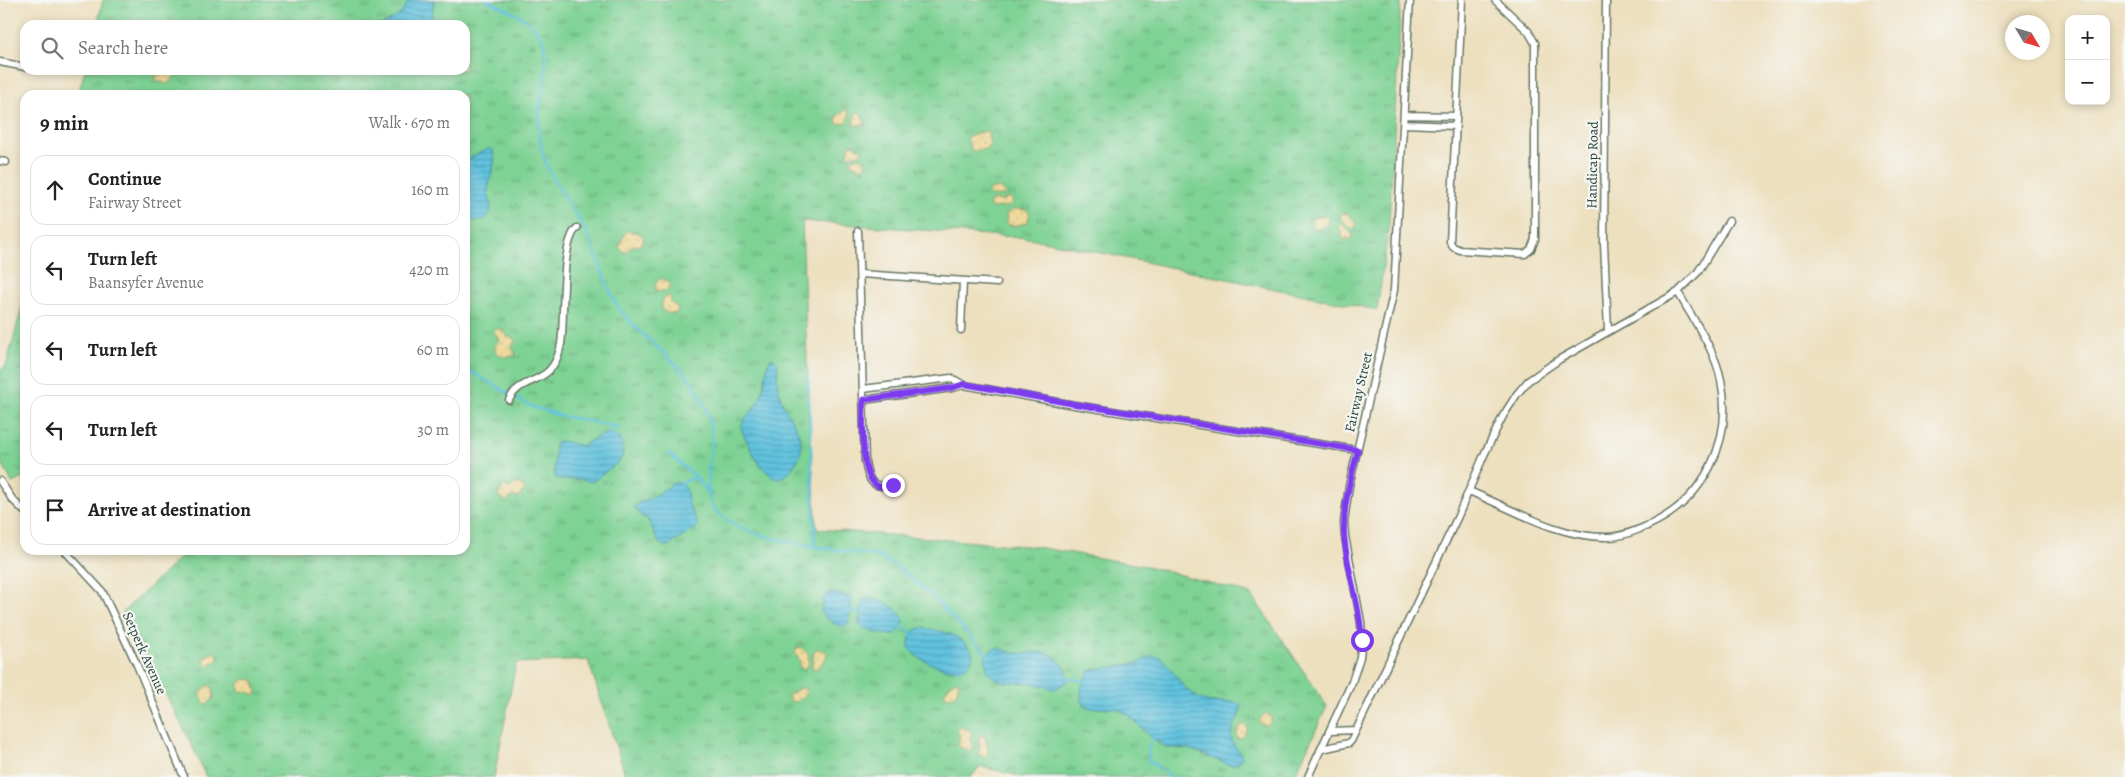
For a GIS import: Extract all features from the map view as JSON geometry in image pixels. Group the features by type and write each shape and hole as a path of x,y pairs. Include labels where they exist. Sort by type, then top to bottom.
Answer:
{"street":[{"name":"Fairway Street","path":"1308,777 1357,670 1362,640 1358,602 1344,536 1346,505 1394,290 1410,0"},
{"path":"1462,0 1450,242 1453,247 1460,250 1525,254 1529,253 1535,239 1535,43 1528,31 1495,0"},
{"name":"Handicap Road","path":"1606,0 1604,244 1608,330"},
{"path":"0,62 20,66"},
{"path":"1404,116 1455,116"},
{"path":"1404,124 1455,126"},
{"path":"1322,749 1349,743 1503,416 1523,388 1542,370 1608,330 1678,292 1698,272 1729,221"},
{"path":"509,400 514,390 541,378 551,369 557,359 561,344 567,248 572,232 577,228"},
{"path":"858,231 867,473 875,484 880,487 893,485"},
{"path":"860,274 998,283"},
{"path":"961,330 963,281"},
{"path":"1469,491 1563,531 1608,538 1629,533 1657,522 1687,500 1703,481 1718,450 1724,415 1724,397 1715,360 1678,292"},
{"path":"863,389 951,378 964,384 1074,404 1358,450"},
{"path":"915,381 916,391"},
{"path":"863,400 964,384"},
{"path":"0,481 20,507"},
{"name":"Setperk Avenue","path":"69,555 96,583 107,600 137,665 184,777"},
{"path":"1330,731 1356,730"}],"green space":[{"path":"103,0 1401,0 1389,225 1377,310 1029,238 802,221 809,417 817,529 1037,547 1151,567 1251,594 1327,706 1294,777 1022,777 980,766 971,777 626,777 588,660 516,663 494,777 206,777 188,737 123,612 183,555 470,555 470,90 79,90 84,75 470,75 470,20 98,20"},
{"path":"20,314 20,479 12,483 0,459 0,371 6,366"}],"sand":[{"path":"156,75 175,75 167,84 155,80"},
{"path":"845,110 848,111 850,118 846,123 837,123 836,117"},
{"path":"856,112 861,113 866,125 853,125"},
{"path":"983,131 988,132 990,145 986,149 972,151 967,138"},
{"path":"853,144 862,150 860,154 849,156 850,145"},
{"path":"862,157 866,163 862,168 849,163 853,159"},
{"path":"999,188 1005,193 1004,196 990,196 989,190"},
{"path":"1009,197 1013,201 1010,206 994,208 989,206 992,200 1002,201"},
{"path":"1014,209 1027,210 1030,215 1027,223 1013,226 1007,224 1006,214"},
{"path":"1347,213 1357,224 1353,229 1340,217 1341,214"},
{"path":"1326,216 1329,221 1327,225 1318,229 1313,228 1311,221 1314,218"},
{"path":"1342,224 1353,235 1351,239 1343,239 1339,227"},
{"path":"628,231 639,233 644,238 641,245 632,246 627,252 624,252 619,247 625,233"},
{"path":"661,278 670,284 670,287 668,290 656,292 655,284"},
{"path":"668,295 671,298 671,303 678,308 676,314 667,313 661,309 662,301"},
{"path":"498,328 507,336 515,339 515,343 511,347 515,352 515,356 503,357 495,351 495,346 499,340 494,332"},
{"path":"515,484 519,484 525,489 518,498 512,496 507,502 498,496 503,485 510,489"},
{"path":"797,647 802,648 809,655 808,666 803,669 799,666 800,661 795,654"},
{"path":"816,649 824,650 827,653 826,658 817,669 812,666"},
{"path":"214,652 218,655 218,660 206,667 204,657"},
{"path":"244,679 254,680 257,694 253,695 249,692 239,691 239,683"},
{"path":"954,680 959,682 956,695 947,697 944,692"},
{"path":"208,685 212,687 214,694 213,699 206,705 200,694"},
{"path":"800,688 804,688 807,693 796,702 790,701 788,696"},
{"path":"1265,713 1271,716 1271,721 1267,725 1262,725 1259,721"},
{"path":"1242,724 1248,730 1242,738 1238,739 1236,735"},
{"path":"960,727 971,731 971,740 974,747 970,751 958,746 960,737 957,731"},
{"path":"981,735 985,737 988,751 986,758 978,754 980,746 978,741"}],"water":[{"path":"409,0 434,0 432,20 391,20 401,14"},
{"path":"488,149 492,149 494,154 494,165 488,187 490,213 483,220 477,221 470,220 471,157"},
{"path":"773,358 778,363 780,396 798,432 801,447 800,456 795,464 785,476 778,478 771,476 758,461 741,427 758,402 762,393 768,364 770,359"},
{"path":"608,434 621,440 622,455 616,464 592,482 581,479 560,480 555,477 556,443 562,441 582,446 599,436"},
{"path":"675,482 681,483 686,489 689,505 697,522 697,527 670,545 664,546 658,542 648,519 641,516 635,508 638,503 653,497"},
{"path":"833,593 851,597 848,625 844,626 833,623 821,612 823,599 827,594"},
{"path":"870,599 889,605 904,619 902,627 895,635 871,631 859,624 863,600"},
{"path":"921,628 944,632 963,641 973,653 967,667 954,669 936,666 914,654 909,647 909,640 913,631"},
{"path":"999,648 1015,653 1042,652 1051,655 1065,668 1067,682 1055,689 1035,684 1001,681 995,678 986,667 985,657 992,649"},
{"path":"1151,656 1160,657 1186,688 1198,698 1210,702 1232,702 1241,705 1232,732 1232,741 1242,758 1238,763 1230,765 1189,749 1167,748 1151,737 1129,715 1116,708 1091,708 1083,704 1082,686 1091,670 1138,663"}],"waterway":[{"path":"486,0 522,18 533,26 540,35 546,57 539,128 546,164 587,234 613,298 619,308 636,328 679,367 696,389 703,402 712,436 708,483 714,508 726,520 744,529 766,536 815,547 878,556 921,586 987,654"},
{"path":"470,371 530,406 562,416 619,427"},
{"path":"808,376 815,545"},
{"path":"608,434 617,427"},
{"path":"668,453 696,477 709,494"},
{"path":"681,483 696,477"},
{"path":"851,611 860,612"},
{"path":"902,627 912,634"},
{"path":"1068,678 1084,681"},
{"path":"1152,738 1148,751 1149,761 1172,777"}],"route":[{"path":"893,485 880,487 870,479 867,473 863,400 916,391 952,388 964,384 1074,404 1358,450 1349,486 1344,536 1358,602 1362,640"}]}
